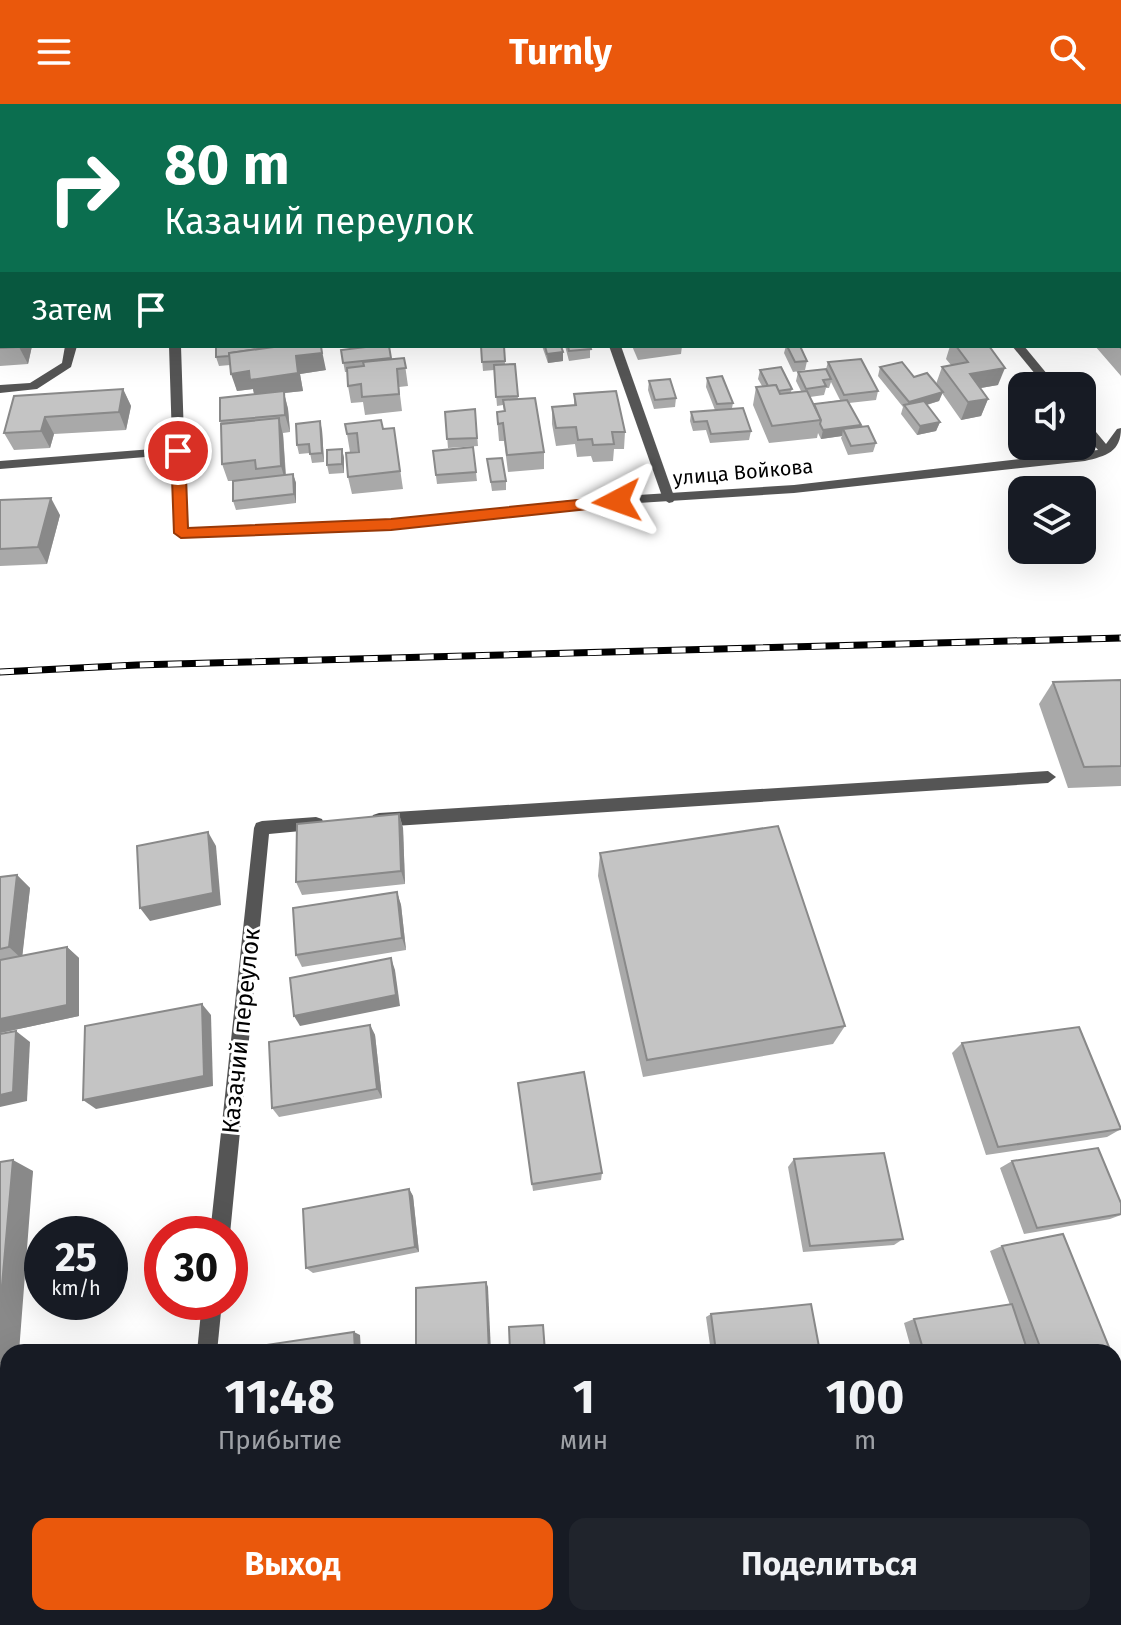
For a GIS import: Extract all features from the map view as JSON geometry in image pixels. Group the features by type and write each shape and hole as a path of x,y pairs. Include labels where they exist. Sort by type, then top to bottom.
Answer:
{"street":[{"path":"0,389 33,386 67,365 71,348"},
{"path":"0,465 178,451 175,348"},
{"path":"616,348 669,499"},
{"path":"1020,348 1039,372"},
{"path":"1096,440 1106,452 1121,432"},
{"name":"улица Войкова","path":"178,451 181,533 391,524 591,502 825,486 1106,452"},
{"name":"Казачий переулок","path":"222,1216 262,828 1048,777"},
{"path":"208,1344 210,1320"}],"building":[{"path":"216,348 266,348 229,353 229,356 216,357"},
{"path":"266,348 321,348 322,353 296,356 298,373 250,380 249,371 231,374 229,353"},
{"path":"389,348 391,358 343,363 341,350"},
{"path":"481,348 504,348 505,361 482,362"},
{"path":"546,348 562,348 563,352 547,354"},
{"path":"568,348 591,349 569,351"},
{"path":"788,348 801,348 807,361 795,362"},
{"path":"958,348 990,348 1005,368 970,374 988,399 968,402 942,367 968,362"},
{"path":"404,358 406,368 397,369 399,394 362,397 361,384 348,386 347,368 364,366 363,362"},
{"path":"861,359 878,391 844,395 828,362"},
{"path":"902,362 914,377 927,373 943,392 909,402 880,367"},
{"path":"515,364 518,396 496,397 494,365"},
{"path":"781,367 792,389 778,391 776,385 768,386 760,370"},
{"path":"826,369 831,379 823,380 826,386 806,389 798,372"},
{"path":"722,376 733,403 717,404 707,378"},
{"path":"670,379 676,398 655,400 649,381"},
{"path":"776,385 780,394 807,391 821,420 772,426 756,387"},
{"path":"123,389 119,412 45,417 41,431 4,433 14,396"},
{"path":"284,391 285,415 220,421 220,398"},
{"path":"616,391 625,432 612,432 614,444 593,445 592,439 578,440 576,427 556,428 552,407 576,405 574,394"},
{"path":"535,398 544,452 507,455 503,423 498,424 497,412 505,411 503,400"},
{"path":"847,400 861,425 823,430 814,404"},
{"path":"924,401 940,422 920,426 904,405"},
{"path":"743,408 751,431 711,434 707,421 694,422 691,412"},
{"path":"475,409 477,438 447,439 445,412"},
{"path":"279,418 281,466 256,469 255,460 222,464 221,424"},
{"path":"381,420 383,429 394,428 400,471 348,477 346,453 359,452 357,433 347,434 345,424"},
{"path":"320,421 322,453 310,454 309,444 297,445 296,424"},
{"path":"868,426 876,443 851,446 843,429"},
{"path":"473,447 476,472 436,475 433,451"},
{"path":"342,449 342,464 327,465 327,450"},
{"path":"502,458 506,481 491,482 487,459"},
{"path":"293,474 294,494 233,501 233,481"},
{"path":"51,498 38,547 0,549 0,500"},
{"path":"1121,680 1121,766 1084,767 1053,682"},
{"path":"399,814 401,871 296,882 297,824"},
{"path":"778,826 845,1026 647,1060 600,853"},
{"path":"208,832 213,893 140,908 137,846"},
{"path":"17,875 9,947 0,949 0,877"},
{"path":"397,892 402,938 296,955 293,908"},
{"path":"67,947 67,1005 0,1019 0,960"},
{"path":"391,958 396,995 294,1016 290,978"},
{"path":"202,1004 204,1076 83,1100 85,1026"},
{"path":"370,1025 377,1089 272,1108 269,1042"},
{"path":"1079,1027 1121,1129 998,1147 962,1043"},
{"path":"16,1031 13,1092 0,1095 0,1034"},
{"path":"584,1072 602,1173 532,1184 518,1083"},
{"path":"1098,1148 1121,1203 1121,1214 1037,1228 1012,1161"},
{"path":"884,1153 903,1239 810,1246 794,1159"},
{"path":"13,1160 0,1308 0,1162"},
{"path":"409,1189 415,1247 306,1268 303,1209"},
{"path":"1063,1234 1108,1344 1039,1344 1002,1246"},
{"path":"486,1282 489,1344 416,1344 416,1288"},
{"path":"811,1304 818,1344 715,1344 711,1314"},
{"path":"1012,1304 1025,1344 922,1344 914,1319"},
{"path":"543,1325 544,1344 510,1344 509,1327"},
{"path":"354,1332 355,1344 273,1344"}],"railway":[{"path":"0,672 137,665 1121,638"}],"route":[{"path":"178,451 181,533 391,524 617,501"}]}
